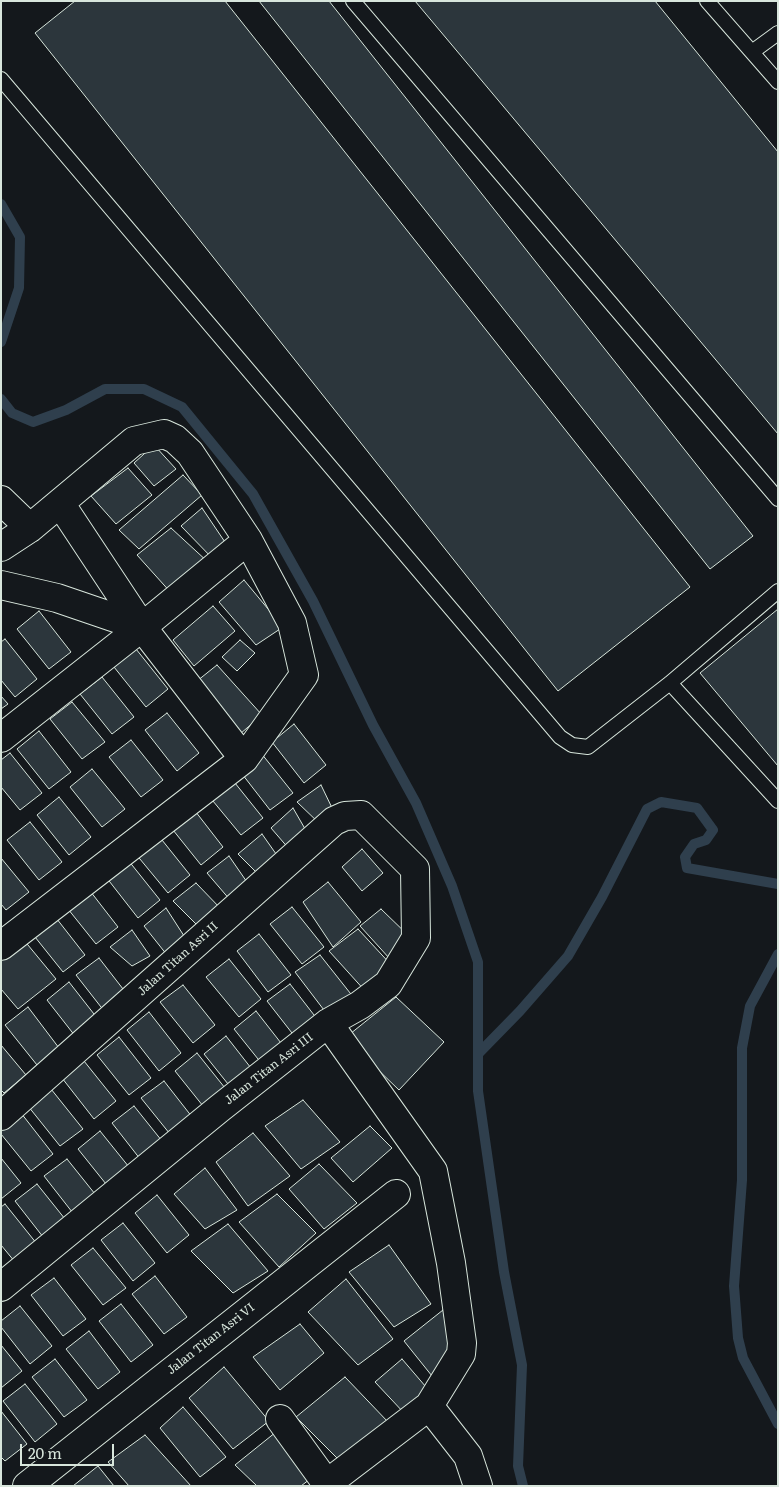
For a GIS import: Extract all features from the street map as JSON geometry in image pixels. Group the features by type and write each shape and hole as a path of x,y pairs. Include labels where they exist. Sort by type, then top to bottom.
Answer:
{"street":[{"path":"1,547 30,528 134,441 164,434 175,440 190,454 248,540 292,623 304,675 244,759 1,946"},
{"path":"1,500 30,528"},
{"path":"60,503 142,627 244,759"},
{"path":"1,738 142,627 248,540"},
{"path":"1,585 57,598 142,627"},
{"name":"Jalan Titan Asri III","path":"1,1287 220,1108 328,1023 360,1005 388,984 416,938 415,869 361,815"},
{"name":"Jalan Titan Asri II","path":"1,1116 334,821 345,816 361,815"},
{"path":"280,1419 325,1485 429,1406 461,1354 462,1343 451,1263 433,1171 328,1023"},
{"name":"Jalan Titan Asri VI","path":"27,1486 396,1194"},
{"path":"429,1406 468,1456 478,1486"}],"lane":[{"path":"353,1 778,499"},
{"path":"707,1 778,82"},
{"path":"752,52 778,33"},
{"path":"1,79 560,737 572,745 588,747 670,683 778,591"},
{"path":"670,683 778,801"}],"building":[{"path":"75,1 225,1 690,587 558,691 35,33"},
{"path":"259,1 329,1 753,536 710,569"},
{"path":"415,1 655,1 778,152 778,434"},
{"path":"154,445 176,469 154,486 134,463"},
{"path":"128,468 152,495 116,524 91,496"},
{"path":"183,475 202,495 139,549 119,530"},
{"path":"202,508 229,548 216,562 181,526"},
{"path":"171,528 209,563 173,595 137,555"},
{"path":"244,580 283,627 256,645 219,602"},
{"path":"213,606 235,631 194,666 173,640"},
{"path":"778,609 778,766 700,673"},
{"path":"39,611 71,652 49,669 17,629"},
{"path":"5,639 37,679 15,697 1,680 1,642"},
{"path":"240,640 255,653 237,671 222,657"},
{"path":"136,649 168,689 146,707 114,667"},
{"path":"217,665 262,715 240,734 197,681"},
{"path":"102,677 134,717 112,734 80,694"},
{"path":"1,696 8,704 1,709"},
{"path":"72,702 105,742 82,759 50,719"},
{"path":"167,713 199,753 177,771 145,730"},
{"path":"294,724 326,765 304,783 272,742"},
{"path":"39,731 71,772 49,789 17,749"},
{"path":"131,740 163,780 141,797 109,757"},
{"path":"10,753 42,793 20,810 1,787 1,760"},
{"path":"261,753 293,793 270,810 239,770"},
{"path":"92,769 125,809 102,827 70,787"},
{"path":"231,778 263,818 241,835 208,795"},
{"path":"321,785 334,812 321,825 297,802"},
{"path":"59,797 91,837 69,855 37,815"},
{"path":"192,807 223,847 201,865 169,825"},
{"path":"293,808 308,834 290,850 271,828"},
{"path":"30,822 62,862 39,880 7,840"},
{"path":"262,834 281,861 260,876 238,854"},
{"path":"158,835 190,875 168,893 135,853"},
{"path":"362,849 383,873 362,891 342,867"},
{"path":"229,856 249,885 231,901 207,873"},
{"path":"1,858 29,892 6,910 1,904"},
{"path":"128,860 160,900 138,918 106,877"},
{"path":"328,882 361,922 333,947 303,902"},
{"path":"196,883 222,910 202,930 173,901"},
{"path":"87,887 118,927 96,944 64,904"},
{"path":"292,907 324,947 302,964 270,924"},
{"path":"166,908 186,939 167,955 144,926"},
{"path":"381,909 412,939 390,959 360,926"},
{"path":"53,914 85,955 63,972 31,932"},
{"path":"358,929 394,968 367,993 329,951"},
{"path":"132,930 150,956 132,966 110,947"},
{"path":"259,934 291,975 268,992 237,951"},
{"path":"23,939 56,979 18,1009 1,989 1,956"},
{"path":"320,955 358,1003 330,1018 295,972"},
{"path":"99,958 130,998 108,1016 76,975"},
{"path":"229,959 261,999 239,1017 206,977"},
{"path":"69,982 101,1023 79,1041 47,1000"},
{"path":"290,984 321,1024 299,1042 267,1001"},
{"path":"183,985 215,1025 193,1043 160,1002"},
{"path":"396,997 444,1042 399,1090 345,1038"},
{"path":"28,1007 59,1048 37,1065 5,1025"},
{"path":"256,1011 288,1052 266,1069 234,1029"},
{"path":"149,1012 181,1053 159,1071 127,1030"},
{"path":"226,1036 258,1077 236,1094 204,1054"},
{"path":"119,1037 151,1078 129,1095 97,1055"},
{"path":"1,1045 26,1075 4,1093 1,1090"},
{"path":"197,1053 229,1093 207,1111 175,1071"},
{"path":"84,1061 116,1101 94,1119 62,1078"},
{"path":"164,1081 196,1122 174,1139 141,1098"},
{"path":"51,1089 83,1129 60,1146 28,1106"},
{"path":"303,1100 340,1142 301,1169 265,1126"},
{"path":"134,1106 166,1146 144,1164 112,1123"},
{"path":"21,1113 53,1154 31,1171 1,1134 1,1129"},
{"path":"370,1126 392,1148 353,1182 331,1158"},
{"path":"100,1131 133,1172 110,1189 78,1149"},
{"path":"253,1133 290,1176 248,1206 216,1162"},
{"path":"1,1158 21,1183 1,1199"},
{"path":"67,1159 99,1199 76,1217 44,1176"},
{"path":"319,1164 357,1203 324,1229 289,1189"},
{"path":"205,1168 237,1210 205,1229 174,1194"},
{"path":"37,1184 69,1224 47,1242 15,1201"},
{"path":"277,1194 316,1233 279,1267 239,1222"},
{"path":"157,1195 189,1235 167,1253 135,1213"},
{"path":"5,1204 37,1244 15,1262 1,1245 1,1207"},
{"path":"123,1223 155,1263 133,1281 101,1240"},
{"path":"228,1224 268,1271 233,1293 191,1251"},
{"path":"389,1245 431,1304 394,1327 349,1272"},
{"path":"93,1248 126,1288 103,1305 71,1265"},
{"path":"155,1276 187,1317 164,1334 132,1294"},
{"path":"54,1278 86,1319 63,1336 31,1295"},
{"path":"346,1279 393,1339 358,1365 308,1312"},
{"path":"121,1304 153,1345 131,1362 99,1321"},
{"path":"20,1306 52,1346 30,1364 1,1327 1,1321"},
{"path":"443,1310 452,1354 436,1381 404,1341"},
{"path":"300,1324 324,1353 280,1390 253,1357"},
{"path":"89,1331 120,1372 98,1389 66,1349"},
{"path":"1,1345 22,1371 1,1388"},
{"path":"55,1359 87,1400 64,1417 32,1377"},
{"path":"402,1359 432,1394 405,1414 375,1382"},
{"path":"224,1367 269,1421 233,1449 189,1398"},
{"path":"345,1377 389,1423 340,1461 296,1417"},
{"path":"25,1384 57,1424 35,1442 3,1401"},
{"path":"183,1407 226,1457 200,1477 160,1428"},
{"path":"1,1411 27,1444 5,1461 1,1457"},
{"path":"276,1432 310,1479 301,1486 257,1486 235,1465"},
{"path":"145,1435 191,1486 129,1486 108,1462"},
{"path":"98,1466 114,1486 73,1486"}],"waterway":[{"path":"1,204 20,237 19,288 1,342"},
{"path":"1,399 12,413 33,422 66,410 105,389 144,389 182,407 253,494 313,601 373,725 416,803 452,886 478,962 478,1091 504,1272 522,1365 518,1466 523,1486"},
{"path":"478,1054 520,1011 568,956 602,897 647,809 661,802 697,808 713,830 706,840 694,844 685,857 687,868 778,884"},
{"path":"778,954 750,1006 742,1048 742,1180 734,1286 738,1338 743,1358 778,1424"}]}
